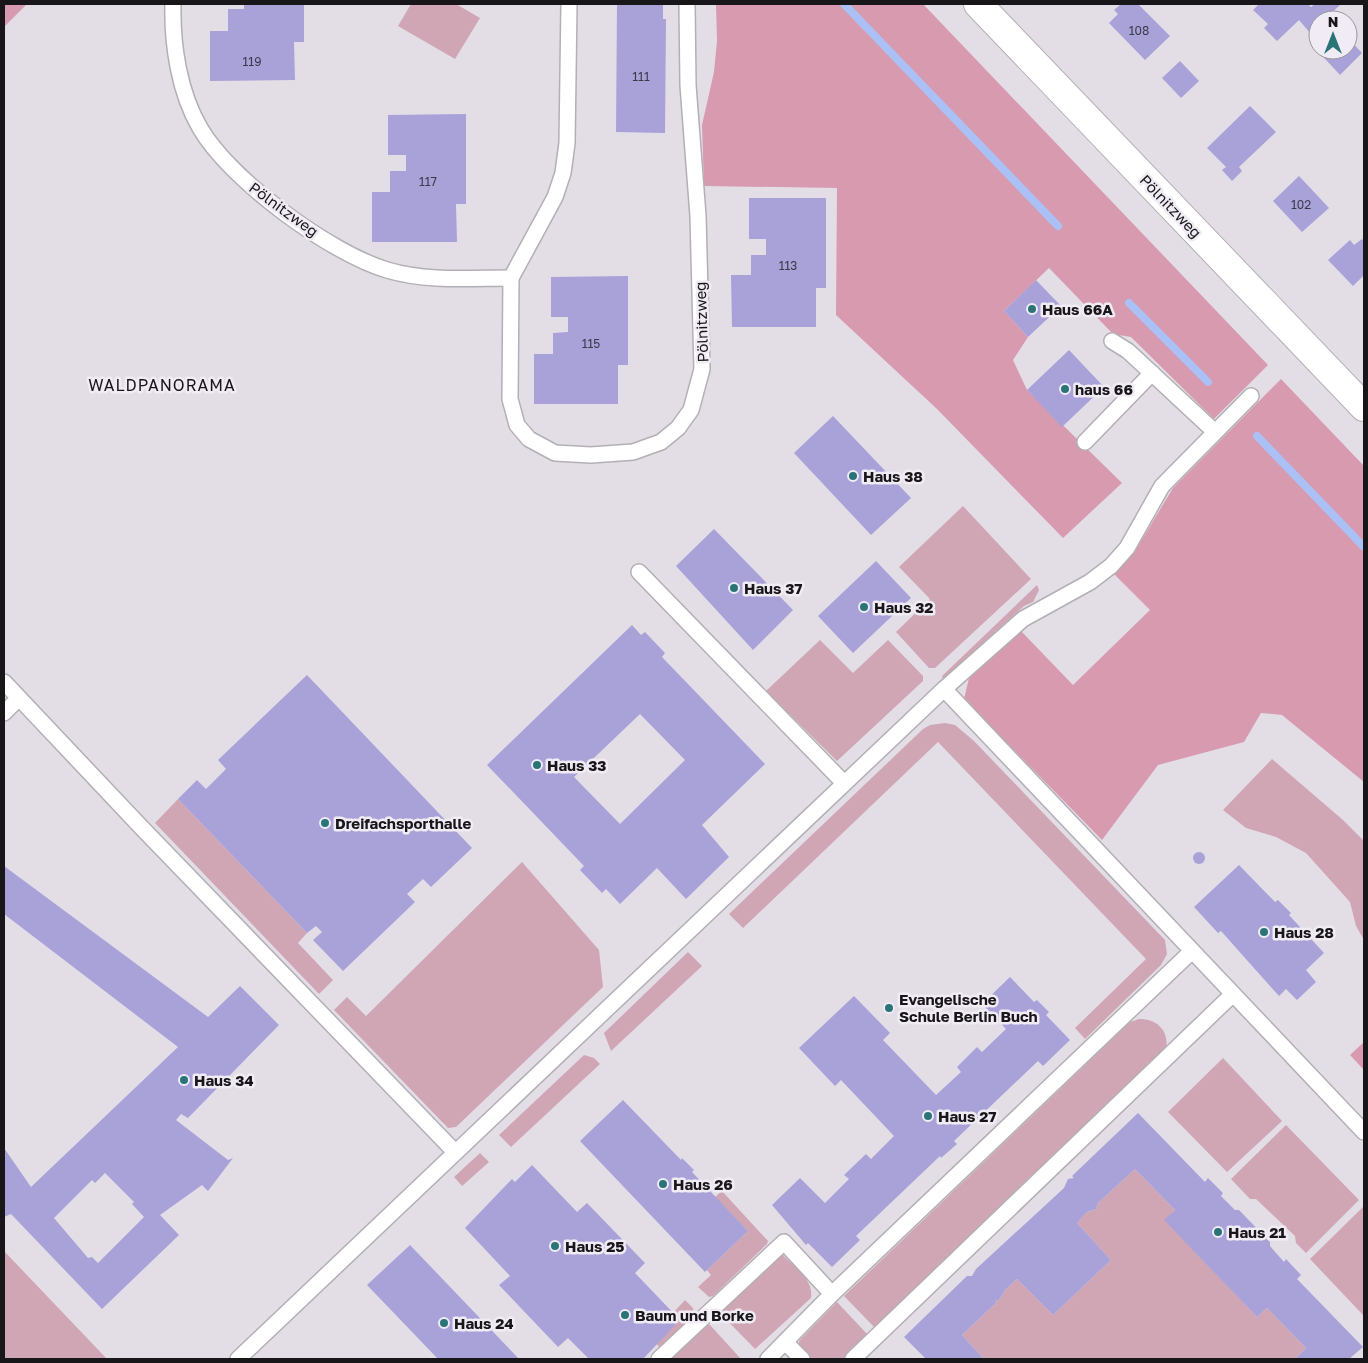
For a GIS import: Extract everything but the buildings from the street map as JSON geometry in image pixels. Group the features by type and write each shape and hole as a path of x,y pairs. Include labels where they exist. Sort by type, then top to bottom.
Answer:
{"street":[{"name":"Pölnitzweg","path":"978,4 1364,407"}],"lane":[{"name":"Pölnitzweg","path":"173,4 172,31 179,71 196,120 214,148 249,184 306,227 338,247 387,270 415,276 511,278"},
{"name":"Pölnitzweg","path":"568,4 567,143 563,172 555,197 511,278 510,399 517,424 529,439 555,453 591,456 633,452 661,442 678,428 692,410 702,369 698,216 688,85 687,4"},
{"path":"1112,341 1128,351 1215,432"},
{"path":"1085,442 1152,373"},
{"path":"238,1359 843,782 944,689 1023,619 1090,582 1110,566 1127,548 1162,486 1252,396"},
{"path":"639,572 843,782"},
{"path":"4,682 142,828 455,1152"},
{"path":"944,689 1364,1132"},
{"path":"4,712 19,698"},
{"path":"768,1359 832,1294 1192,951"},
{"path":"852,1359 1233,994"},
{"path":"659,1359 784,1242 832,1294"},
{"path":"785,1342 802,1359"}],"shaded area":[{"path":"4,4 27,4 4,27"},
{"path":"411,4 456,4 480,18 455,59 398,26"},
{"path":"716,4 923,4 1268,365 1214,419 1131,337 1113,334 1049,268 1004,311 1028,337 1013,360 1027,390 1122,483 1063,538 937,409 836,315 837,188 704,186 702,125 714,72 717,41"},
{"path":"1281,379 1364,466 1364,782 1282,715 1261,713 1244,742 1158,765 1102,840 964,699 969,678 975,669 1021,631 1073,685 1150,610 1114,574 1135,551 1173,488"},
{"path":"963,506 1031,579 935,668 929,668 896,632 930,599 899,567"},
{"path":"1037,585 1039,590 1033,602 1024,606 943,679 942,676"},
{"path":"820,640 853,673 888,640 923,676 923,681 837,761 766,691"},
{"path":"945,723 955,725 974,741 1165,940 1167,954 1161,965 1085,1039 1075,1028 1146,959 938,742 743,928 729,914 923,729 930,725"},
{"path":"1272,759 1343,820 1364,841 1364,940 1356,926 1350,902 1306,853 1276,837 1246,828 1223,810"},
{"path":"178,799 307,933 298,943 333,980 319,994 155,823"},
{"path":"522,862 599,950 603,987 456,1127 448,1128 334,1010 347,997 366,1016"},
{"path":"688,952 702,966 611,1051 604,1033"},
{"path":"1139,1019 1152,1021 1161,1028 1166,1038 1166,1050 875,1328 844,1296 1130,1022"},
{"path":"1364,1042 1364,1070 1350,1055"},
{"path":"584,1055 594,1058 600,1064 511,1147 499,1135"},
{"path":"1223,1058 1282,1121 1227,1172 1168,1112"},
{"path":"1286,1125 1359,1200 1306,1253 1296,1243 1295,1236 1256,1199 1250,1199 1231,1179"},
{"path":"480,1153 489,1162 462,1186 454,1177"},
{"path":"1135,1169 1175,1210 1165,1220 1257,1317 1267,1308 1306,1348 1295,1359 984,1359 962,1335 997,1302 995,1300 999,1300 1005,1290 1017,1279 1053,1315 1111,1260 1077,1223 1087,1212 1096,1209 1098,1203"},
{"path":"722,1191 768,1241 713,1296 709,1297 698,1287 711,1275 707,1270 748,1231 715,1197"},
{"path":"1364,1206 1364,1316 1310,1259"},
{"path":"4,1251 107,1359 4,1359"},
{"path":"782,1254 806,1279 811,1291 811,1298 755,1349 718,1311"},
{"path":"685,1300 693,1308 694,1317 661,1349 656,1343 680,1320 673,1313"},
{"path":"837,1302 868,1335 843,1359 811,1359 799,1347 799,1341"},
{"path":"706,1325 710,1325 741,1359 669,1359"}],"waterway":[{"path":"844,4 1058,226"},
{"path":"1129,303 1208,382"},
{"path":"1257,436 1364,547"}],"place":[{"name":"Haus 66A","path":"1032,309"},
{"name":"haus 66","path":"1065,389"},
{"name":"Haus 38","path":"853,476"},
{"name":"Haus 37","path":"734,588"},
{"name":"Haus 32","path":"864,607"},
{"name":"Haus 33","path":"537,765"},
{"name":"Dreifachsporthalle","path":"325,823"},
{"name":"Haus 28","path":"1264,932"},
{"name":"Evangelische Schule Berlin Buch","path":"889,1008"},
{"name":"Haus 34","path":"184,1080"},
{"name":"Haus 27","path":"928,1116"},
{"name":"Haus 26","path":"663,1184"},
{"name":"Haus 21","path":"1218,1232"},
{"name":"Haus 25","path":"555,1246"},
{"name":"Baum und Borke","path":"625,1315"},
{"name":"Haus 24","path":"444,1323"}],"district":[{"name":"WALDPANORAMA","path":"162,385"}]}
